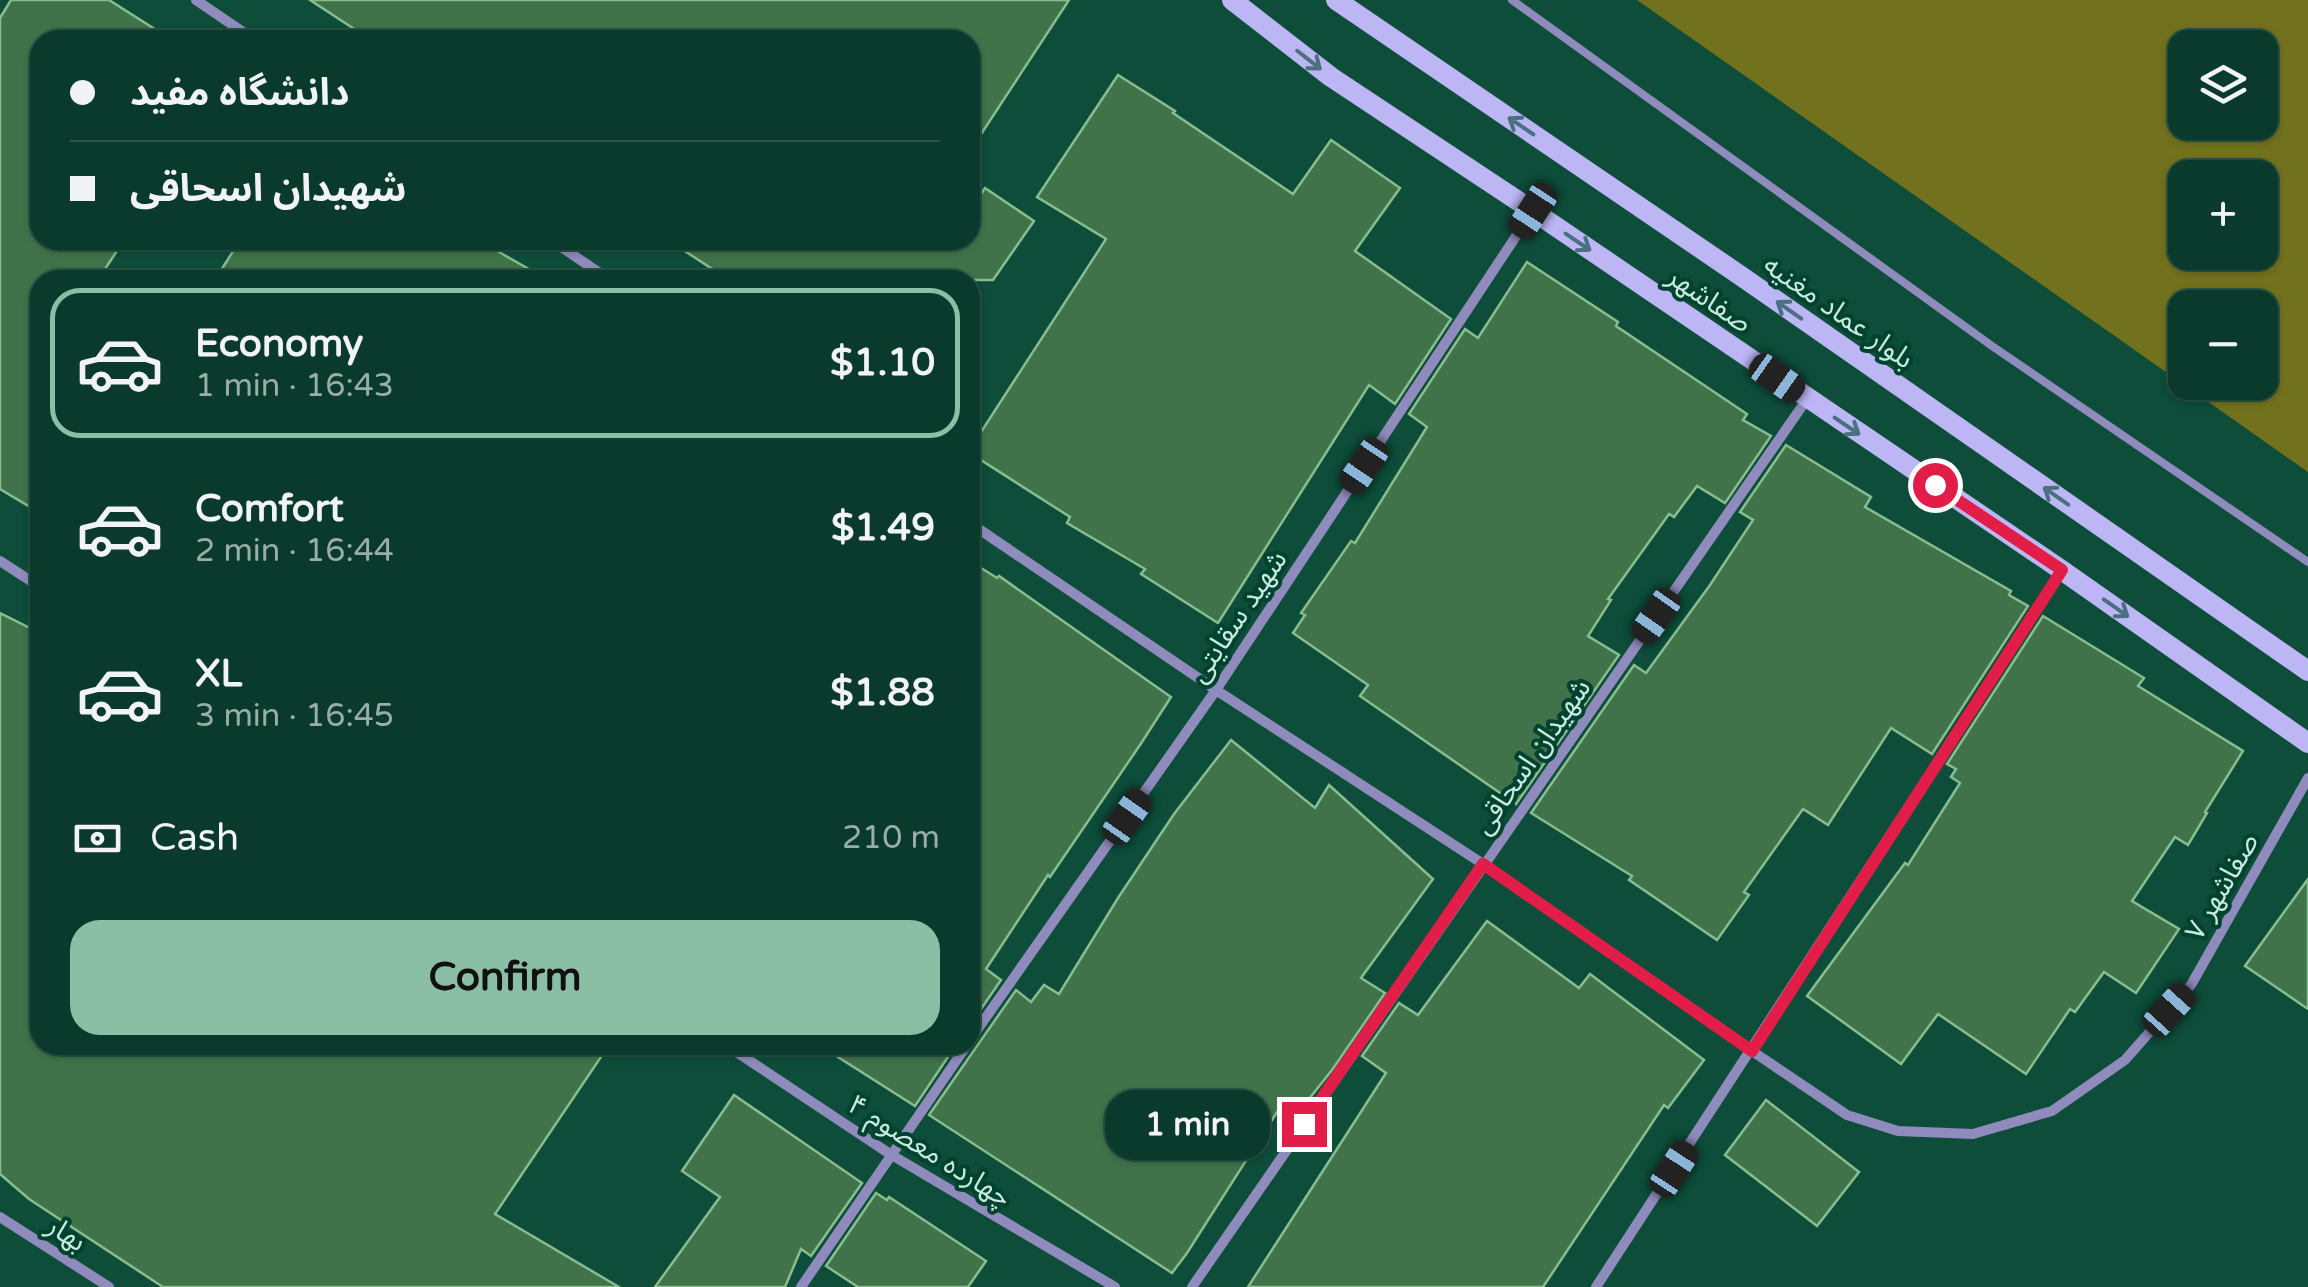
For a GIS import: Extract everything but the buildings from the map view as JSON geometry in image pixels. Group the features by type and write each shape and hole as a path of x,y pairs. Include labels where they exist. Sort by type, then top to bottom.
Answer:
{"main road":[{"name":"صفاشهر","path":"1232,0 1331,77 2062,570 2308,743"},
{"name":"بلوار عماد مغنیه","path":"1336,0 2308,671"}],"street":[{"path":"196,0 240,30"},
{"name":"شهید سقایتی","path":"980,1026 1216,690 1533,211"},
{"path":"566,250 595,270"},
{"name":"شهیدان اسحاقی","path":"1192,1287 1807,399"},
{"name":"صفاشهر ۷","path":"980,530 1483,864 1847,1114 1898,1131 1973,1134 2052,1111 2125,1060 2191,985 2308,778"},
{"path":"0,561 30,580"},
{"path":"1596,1287 2062,570"},
{"name":"چهارده معصوم ۴","path":"741,1055 890,1154 1115,1287"},
{"name":"شهید سقایتی","path":"801,1287 960,1055"},
{"name":"بهار","path":"0,1217 109,1287"}],"lane":[{"path":"1512,0 1992,346 2308,562"}],"shaded area":[{"path":"1637,0 2308,0 2308,472 2206,400 2278,400 2278,290 2168,290 2168,374"}],"route":[{"path":"1304,1124 1483,864 1752,1051 2062,570 1935,485"}]}
